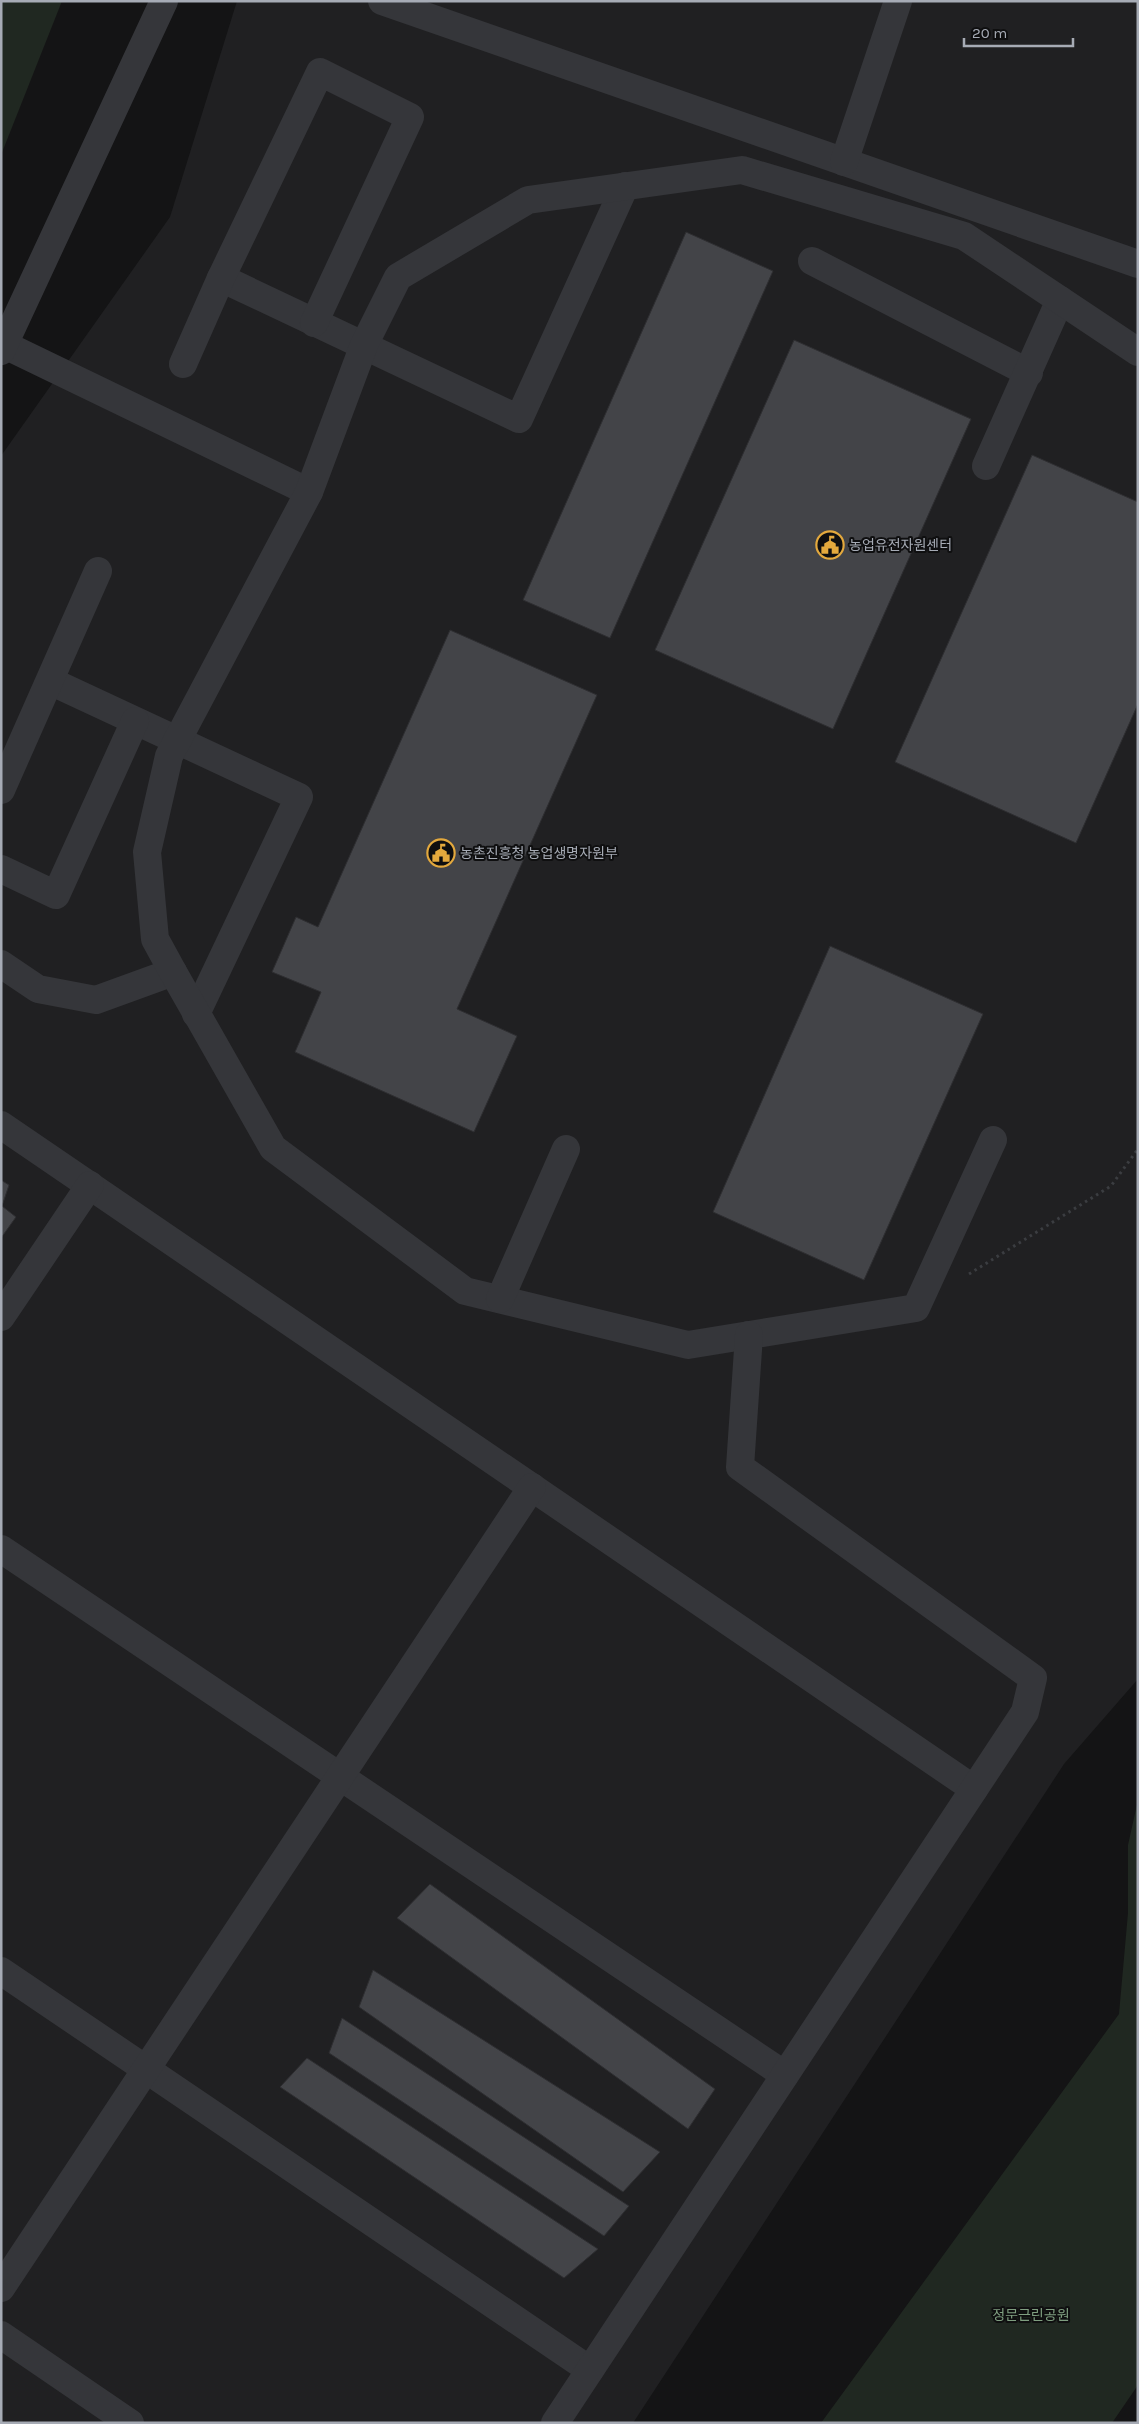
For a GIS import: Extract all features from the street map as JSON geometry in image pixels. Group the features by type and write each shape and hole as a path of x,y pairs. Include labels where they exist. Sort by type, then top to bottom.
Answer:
{"lane":[{"path":"164,1 3,348 308,492"},
{"path":"382,1 1138,264"},
{"path":"844,162 898,1"},
{"path":"182,364 320,72 410,117 314,323"},
{"path":"993,1140 916,1308 688,1344 465,1291 273,1148 155,939 147,852 169,756 308,492 364,345 398,277 528,200 742,170 964,236 1138,352"},
{"path":"221,278 520,420 625,186"},
{"path":"812,261 1029,373"},
{"path":"986,466 1060,300"},
{"path":"1,790 98,571"},
{"path":"50,681 299,797 196,1014"},
{"path":"1,869 56,894 135,721"},
{"path":"1,964 38,989 96,1000 173,972"},
{"path":"1,1125 974,1789"},
{"path":"500,1299 566,1149"},
{"path":"1,1317 90,1185"},
{"path":"555,2423 1025,1712 1033,1678 740,1467 749,1335"},
{"path":"1,2288 532,1487"},
{"path":"1,1550 785,2074"},
{"path":"1,1971 590,2370"},
{"path":"1,2335 130,2423"}],"path":[{"path":"967,1276 1111,1186 1138,1149"}],"shaded area":[{"path":"237,1 1138,1 1138,1679 1064,1764 633,2423 1,2423 1,456 170,217"}],"green space":[{"path":"1,1 62,1 1,155"},
{"name":"정문근린공원","path":"1138,1800 1138,2385 1112,2423 821,2423 1119,2014 1128,1913 1128,1845"}],"building":[{"path":"686,232 773,271 610,638 523,600"},
{"path":"794,340 971,419 833,729 655,650"},
{"path":"1032,455 1138,502 1138,704 1076,843 895,762"},
{"path":"450,630 597,695 457,1009 517,1036 474,1132 295,1052 321,992 272,972 296,917 318,927"},
{"path":"830,946 983,1014 864,1280 713,1212"},
{"path":"1,1180 9,1185 2,1206 16,1217 1,1238"},
{"path":"430,1884 715,2089 688,2129 397,1918"},
{"path":"373,1970 660,2152 623,2192 359,2007"},
{"path":"342,2018 629,2206 604,2236 329,2053"},
{"path":"307,2058 598,2249 564,2278 280,2087"}],"place":[{"name":"농업유전자원센터","path":"830,545"},
{"name":"농촌진흥청 농업생명자원부","path":"441,853"}]}
